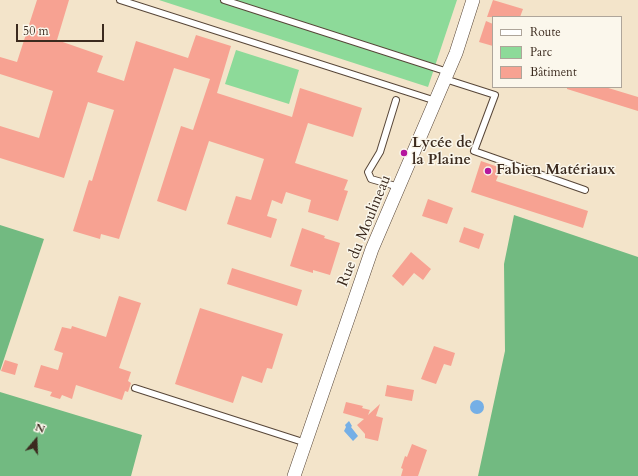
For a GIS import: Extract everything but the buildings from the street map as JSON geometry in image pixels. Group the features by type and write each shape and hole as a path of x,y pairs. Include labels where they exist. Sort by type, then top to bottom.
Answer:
{"street":[{"name":"Rue du Moulineau","path":"294,476 372,249 447,76 473,0"}],"lane":[{"path":"120,0 436,101"},
{"path":"224,0 447,76 495,95 474,151 586,190"},
{"path":"396,100 380,152 368,172 371,178 399,187"},
{"path":"135,388 306,443"}],"green space":[{"path":"159,0 457,0 428,87"},
{"path":"236,50 299,70 289,104 225,84"},
{"path":"514,215 638,257 638,476 478,476 505,351 504,264"},
{"path":"0,225 44,239 0,371"},
{"path":"0,392 142,435 131,476 0,476"}],"water":[{"path":"477,400 482,402 484,407 482,412 477,414 472,412 470,407 472,402"},
{"path":"349,421 352,426 351,427 358,436 353,441 344,431 346,427 345,425"}],"place":[{"name":"Lycée de la Plaine","path":"404,153"},
{"name":"Fabien Matériaux","path":"488,171"}]}
